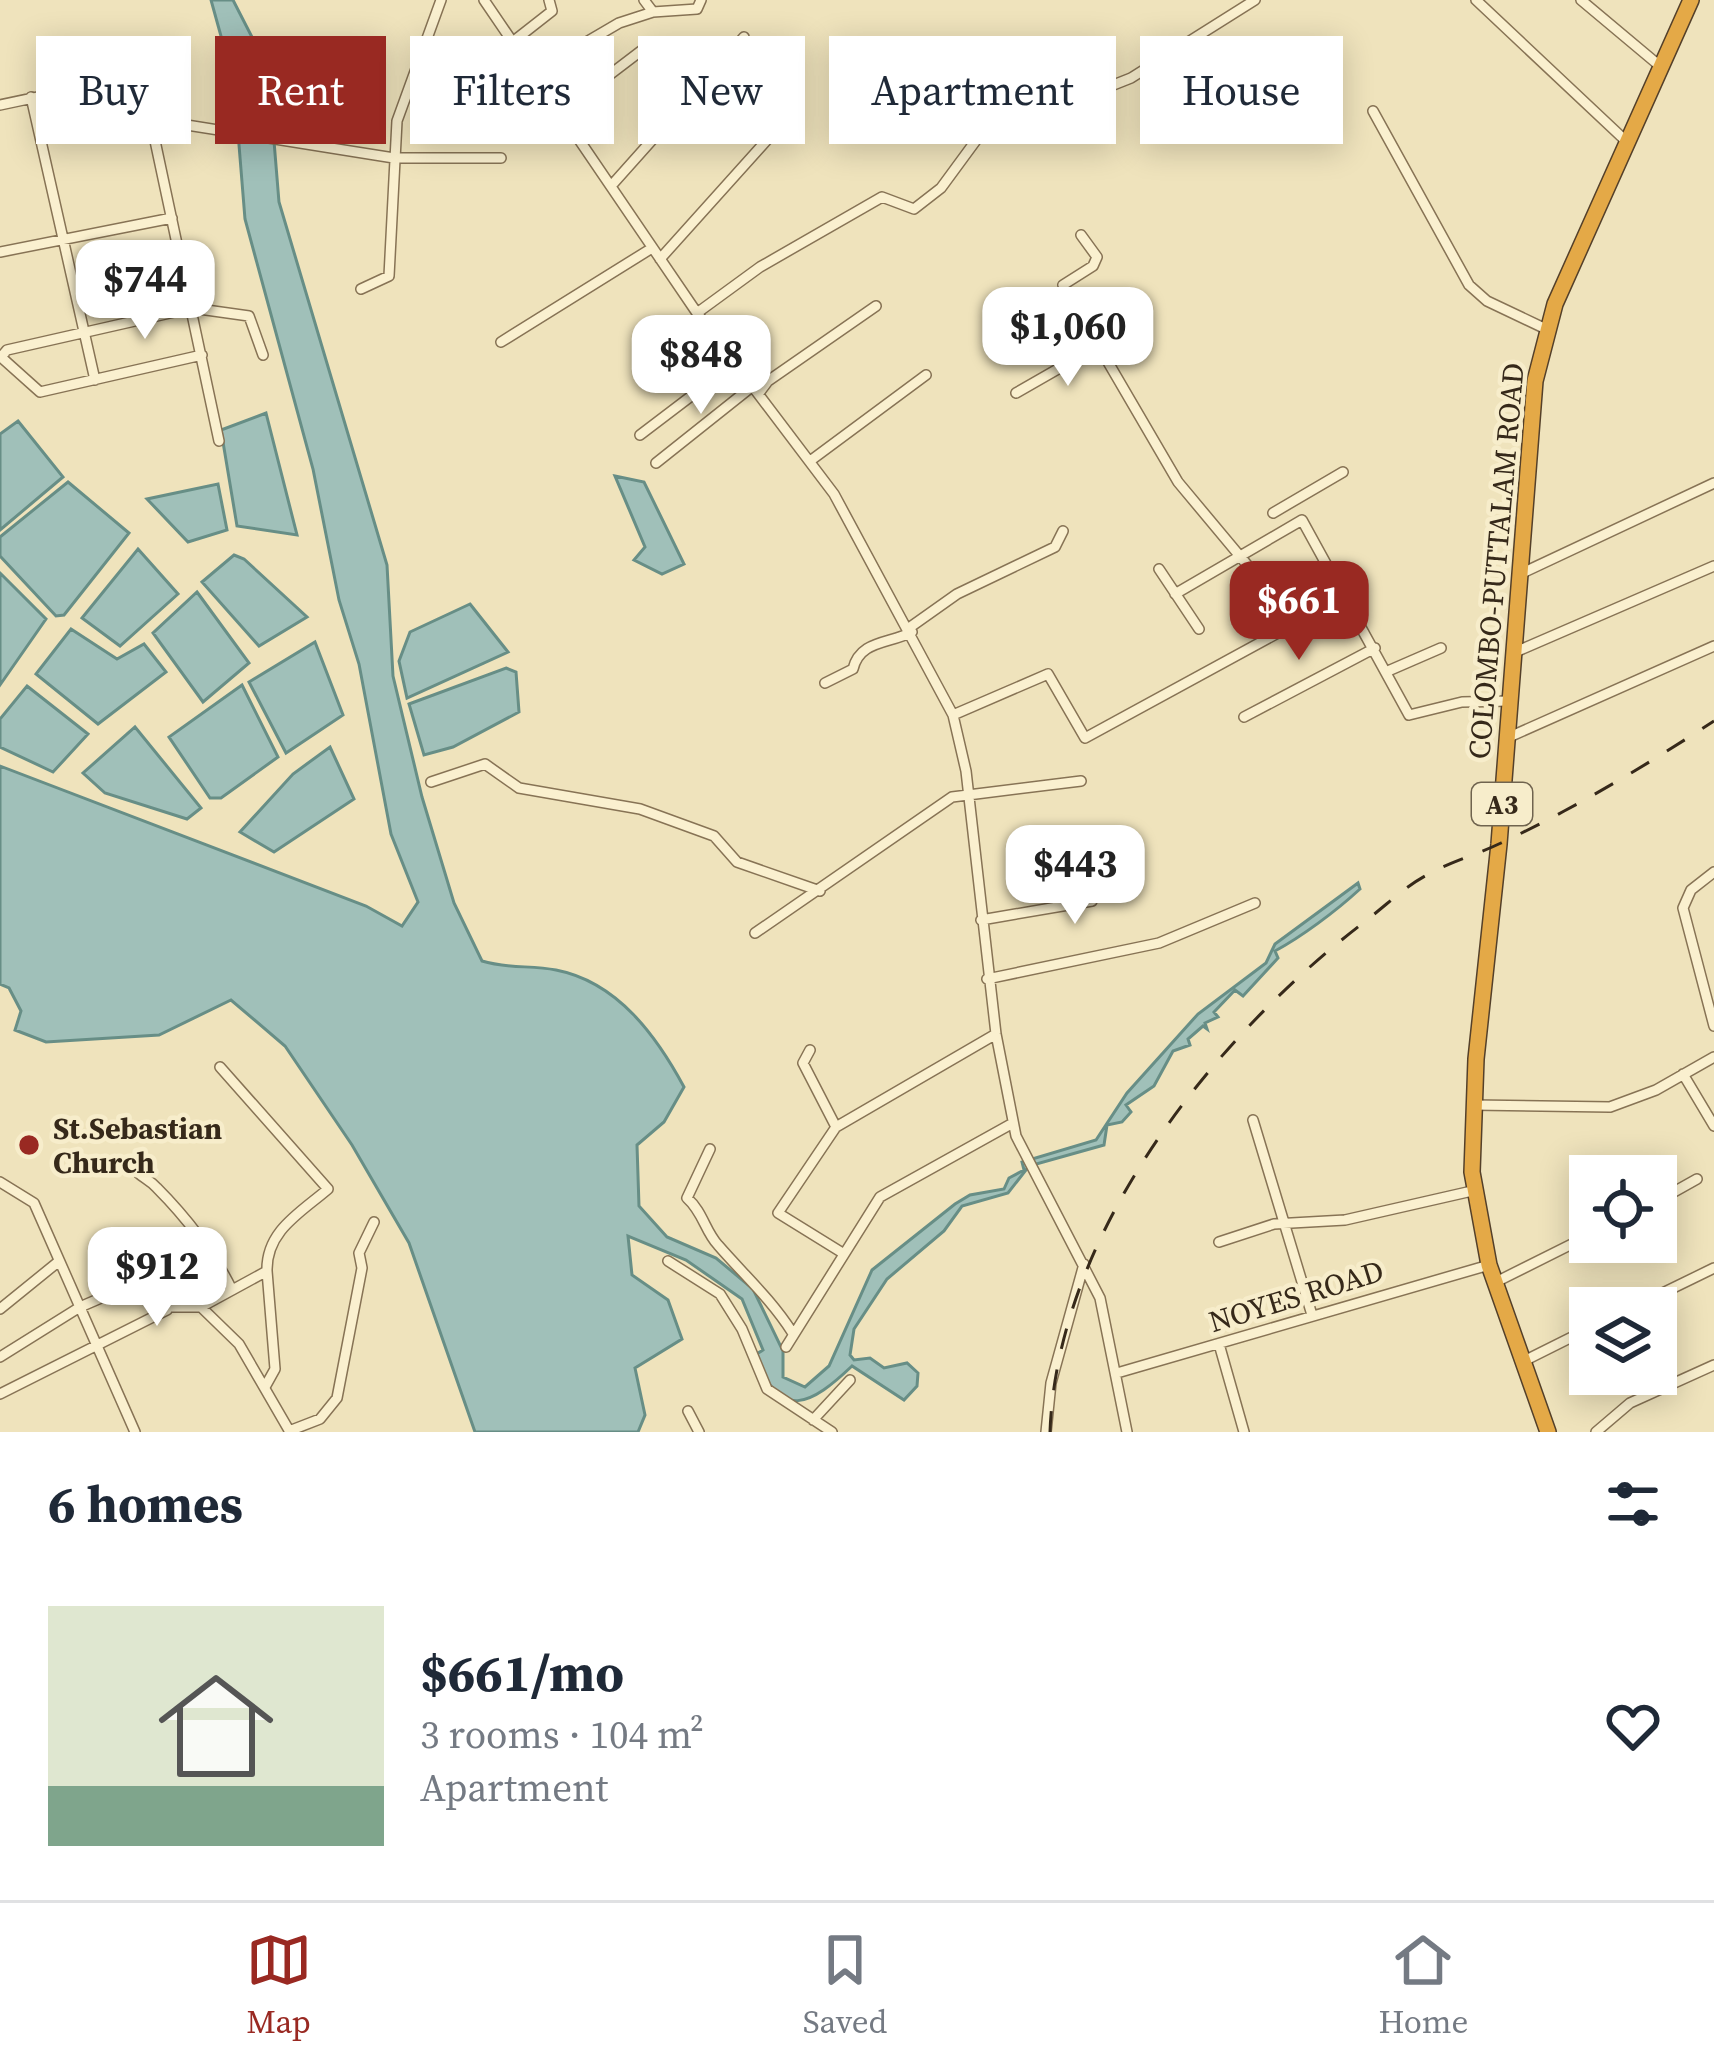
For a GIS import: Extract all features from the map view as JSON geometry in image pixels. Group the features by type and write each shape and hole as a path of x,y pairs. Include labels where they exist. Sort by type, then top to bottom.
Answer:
{"highway":[{"name":"COLOMBO-PUTTALAM ROAD","path":"1548,1432 1494,1283 1472,1191 1473,1105 1534,381 1546,329 1690,0"}],"street":[{"path":"361,289 389,276 397,121 441,0"},
{"path":"484,0 512,36"},
{"path":"520,36 552,11 549,0"},
{"path":"644,0 653,12"},
{"path":"597,36 653,12 698,9 701,0"},
{"path":"697,313 760,267 882,197 914,209 941,188 977,139 1131,78 1255,0"},
{"path":"1476,0 1627,142"},
{"path":"1581,0 1660,67"},
{"path":"614,71 638,53"},
{"path":"0,105 36,96"},
{"path":"31,97 95,380"},
{"path":"1373,111 1469,285 1487,301 1546,329"},
{"path":"191,124 394,158 502,158"},
{"path":"155,144 219,441"},
{"path":"584,144 697,313 810,461 910,630 953,715 968,797 987,980 1013,1123 1100,1298 1126,1432"},
{"path":"611,186 648,144"},
{"path":"660,259 763,144"},
{"path":"0,252 172,218"},
{"path":"1081,235 1094,250 1094,266 1063,285 1178,482 1279,603 1334,575"},
{"path":"501,342 652,248"},
{"path":"656,463 876,306"},
{"path":"202,355 40,392 1,357 7,350 192,308 249,316 263,355"},
{"path":"1016,393 1098,346"},
{"path":"640,435 736,362"},
{"path":"810,461 926,375"},
{"path":"1273,513 1343,472"},
{"path":"1518,575 1714,483"},
{"path":"1292,502 1409,715 1462,702 1509,701"},
{"path":"1175,594 1302,520"},
{"path":"825,683 854,669 859,653 910,630 957,594 1054,547 1063,531"},
{"path":"1513,653 1714,566"},
{"path":"1159,569 1199,628"},
{"path":"953,715 1048,674 1084,738 1344,597"},
{"path":"1507,738 1714,646"},
{"path":"1244,717 1375,648"},
{"path":"1388,671 1441,649"},
{"path":"431,782 484,764 519,788 640,808 714,836 737,862 820,891"},
{"path":"755,933 952,797 1081,781"},
{"path":"981,920 1092,901 1096,882 1088,856 1110,845"},
{"path":"1714,872 1691,890 1683,908 1714,1026"},
{"path":"987,980 1159,944 1255,903"},
{"path":"841,1252 778,1213 836,1127 995,1034"},
{"path":"810,1050 802,1063 836,1127"},
{"path":"1473,1105 1610,1106 1714,1057"},
{"path":"220,1067 328,1189 266,1248 275,1370 265,1387"},
{"path":"1683,1075 1714,1126"},
{"path":"1253,1120 1312,1315"},
{"path":"786,1347 841,1252 880,1197 1013,1123"},
{"path":"710,1149 687,1198 702,1211 715,1244 765,1290 794,1330"},
{"path":"131,1163 141,1180 161,1191 220,1264 232,1290"},
{"path":"1677,1190 1697,1179"},
{"path":"0,1182 34,1203 135,1432"},
{"path":"1219,1242 1274,1224 1284,1227 1400,1210 1472,1191"},
{"path":"201,1307 238,1344 289,1431 320,1419 338,1398 362,1268 359,1253 374,1222"},
{"path":"1494,1283 1569,1246"},
{"path":"668,1261 720,1294 742,1329 767,1389 829,1431"},
{"path":"0,1309 58,1262"},
{"path":"1046,1432 1051,1383 1084,1264"},
{"name":"NOYES ROAD","path":"1117,1373 1489,1265"},
{"path":"1675,1287 1714,1268"},
{"path":"0,1394 97,1342 169,1309 201,1307 267,1271"},
{"path":"0,1357 80,1307 134,1284 169,1309"},
{"path":"1522,1362 1569,1338"},
{"path":"1219,1344 1244,1432"},
{"path":"1596,1432 1630,1403 1714,1365"},
{"path":"813,1420 850,1380"},
{"path":"688,1411 699,1432"}],"water":[{"path":"211,0 233,0 251,36 221,36"},
{"path":"239,144 274,144 279,202 387,565 393,676 454,903 482,961 578,976 617,999 661,1049 684,1087 664,1122 637,1145 639,1206 667,1237 716,1258 753,1289 783,1351 783,1377 805,1387 829,1366 872,1270 955,1204 970,1195 1004,1189 1009,1178 1024,1170 1022,1162 1096,1140 1127,1093 1198,1014 1266,963 1275,944 1358,883 1360,889 1340,906 1275,951 1278,958 1243,996 1235,990 1214,1012 1218,1017 1205,1023 1207,1029 1203,1026 1188,1039 1190,1045 1173,1051 1154,1086 1126,1105 1131,1112 1122,1122 1107,1125 1104,1145 1029,1166 1008,1193 962,1206 944,1231 887,1279 854,1329 850,1355 854,1360 870,1358 884,1368 907,1363 918,1373 917,1386 904,1400 852,1366 810,1397 786,1399 765,1377 755,1355 763,1350 742,1299 686,1260 628,1236 632,1275 668,1300 682,1339 635,1368 645,1415 638,1432 475,1432 409,1243 352,1145 285,1046 231,1000 159,1035 46,1042 15,1030 21,1011 9,988 0,984 0,766 366,906 402,926 418,902 391,834 359,664 339,600 313,469 245,219"},
{"path":"266,413 297,535 237,526 221,430"},
{"path":"18,421 63,477 0,530 0,434"},
{"path":"615,476 644,482 684,564 662,574 634,560 645,547"},
{"path":"68,482 129,533 64,615 56,616 0,556 0,537"},
{"path":"218,484 227,530 188,542 147,499"},
{"path":"138,549 178,594 120,646 82,618"},
{"path":"234,555 307,617 259,646 202,582"},
{"path":"0,573 46,619 0,685"},
{"path":"197,592 249,663 203,702 153,633"},
{"path":"470,604 508,652 407,698 399,661 410,632"},
{"path":"71,629 117,659 144,644 166,672 98,724 36,674"},
{"path":"315,642 343,715 286,753 249,682"},
{"path":"506,668 516,672 519,712 453,747 424,755 409,704"},
{"path":"242,685 278,757 221,798 210,798 169,737"},
{"path":"27,686 88,734 53,772 0,747 0,719"},
{"path":"135,727 201,808 187,819 105,793 83,773"},
{"path":"330,747 354,799 274,852 240,832 293,774"}],"railway":[{"path":"1050,1432 1059,1358 1081,1284 1113,1213 1154,1144 1254,1021 1310,967 1418,880 1556,816 1714,721"}],"place":[{"name":"St.Sebastian Church","path":"29,1145"}]}
